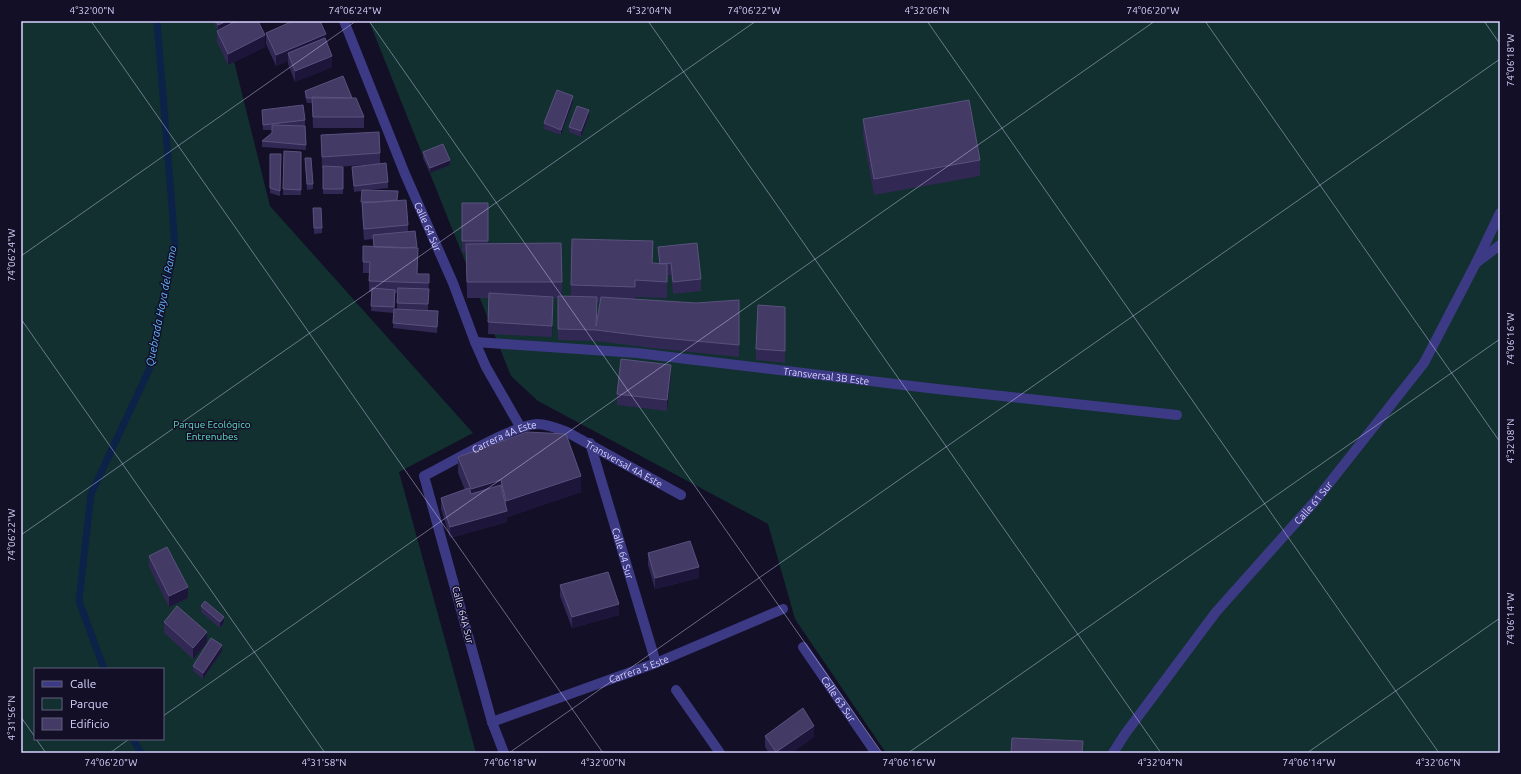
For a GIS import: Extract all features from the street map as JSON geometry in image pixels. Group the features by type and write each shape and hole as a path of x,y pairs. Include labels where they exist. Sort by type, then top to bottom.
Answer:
{"street":[{"name":"Calle 64 Sur","path":"344,21 405,174 454,283 475,342 486,367 521,428"},
{"path":"1476,263 1500,213"},
{"name":"Calle 61 Sur","path":"1113,753 1124,734 1216,612 1316,500 1424,363 1476,263 1500,245"},
{"name":"Transversal 3B Este","path":"475,342 637,353 937,390 1178,415"},
{"name":"Carrera 4A Este","path":"424,476 521,428 536,424 554,427 567,432"},
{"name":"Transversal 4A Este","path":"567,432 590,443 681,495"},
{"name":"Calle 64 Sur","path":"590,443 656,663"},
{"name":"Calle 64A Sur","path":"424,476 492,722 504,753"},
{"name":"Carrera 5 Este","path":"492,722 656,663 783,609"},
{"name":"Calle 63 Sur","path":"803,647 874,752"},
{"path":"676,690 720,753"}],"green space":[{"name":"Parque Ecológico Entrenubes","path":"21,21 224,21 270,206 473,433 399,472 476,753 21,753"},
{"path":"369,21 1500,21 1500,753 886,753 795,619 768,524 538,401 511,376"}],"building":[{"path":"216,21 227,21 218,25"},
{"path":"236,21 258,21 265,35 228,54 217,31"},
{"path":"293,21 320,21 326,34 276,55 266,33"},
{"path":"325,38 332,56 295,71 288,53"},
{"path":"343,76 352,98 307,98 305,91"},
{"path":"557,90 573,96 561,130 544,123"},
{"path":"312,97 356,98 364,117 313,117"},
{"path":"969,100 980,160 874,179 863,119"},
{"path":"303,105 305,120 263,125 262,110"},
{"path":"577,106 589,110 581,131 569,127"},
{"path":"272,125 305,126 306,145 262,141 272,133"},
{"path":"379,132 380,153 322,157 321,135"},
{"path":"443,144 450,160 430,168 423,152"},
{"path":"284,151 301,152 301,190 283,189"},
{"path":"270,154 281,154 280,191 270,188"},
{"path":"305,158 311,158 313,184 307,184"},
{"path":"386,163 388,182 354,186 352,167"},
{"path":"323,166 343,167 343,189 323,189"},
{"path":"362,190 398,191 397,200 361,202"},
{"path":"406,200 408,225 364,229 362,203"},
{"path":"462,203 488,203 488,241 462,241"},
{"path":"313,208 321,208 322,228 314,228"},
{"path":"415,231 417,247 374,247 373,235"},
{"path":"572,239 653,241 652,263 667,264 667,282 635,280 635,287 571,285"},
{"path":"561,243 562,282 467,282 466,244"},
{"path":"697,243 701,279 673,282 671,263 660,264 658,247"},
{"path":"363,246 418,248 417,274 429,274 429,283 369,281 370,262 363,262"},
{"path":"372,288 395,290 394,307 371,306"},
{"path":"398,288 429,289 428,304 397,303"},
{"path":"489,293 553,297 552,326 488,322"},
{"path":"558,296 597,297 596,326 601,297 696,303 739,300 739,345 596,330 558,329"},
{"path":"758,305 785,307 785,351 756,349"},
{"path":"394,309 438,311 437,327 393,323"},
{"path":"621,359 671,365 667,400 617,394"},
{"path":"527,432 566,434 581,476 506,501 501,480 471,489 458,457"},
{"path":"501,485 507,511 450,527 441,498 469,488 471,494"},
{"path":"690,541 699,567 655,578 648,553"},
{"path":"167,547 188,587 169,596 149,556"},
{"path":"608,572 619,604 572,617 560,585"},
{"path":"205,601 224,617 220,622 201,606"},
{"path":"177,606 207,632 193,648 164,622"},
{"path":"211,638 222,645 203,673 193,666"},
{"path":"803,708 814,726 776,752 765,736"},
{"path":"1012,738 1083,741 1082,753 1011,753"}],"waterway":[{"name":"Quebrada Haya del Ramo","path":"104,668 79,601 91,494 149,370 175,245 157,21"},
{"name":"Quebrada Haya del Ramo","path":"134,740 141,753"}]}
